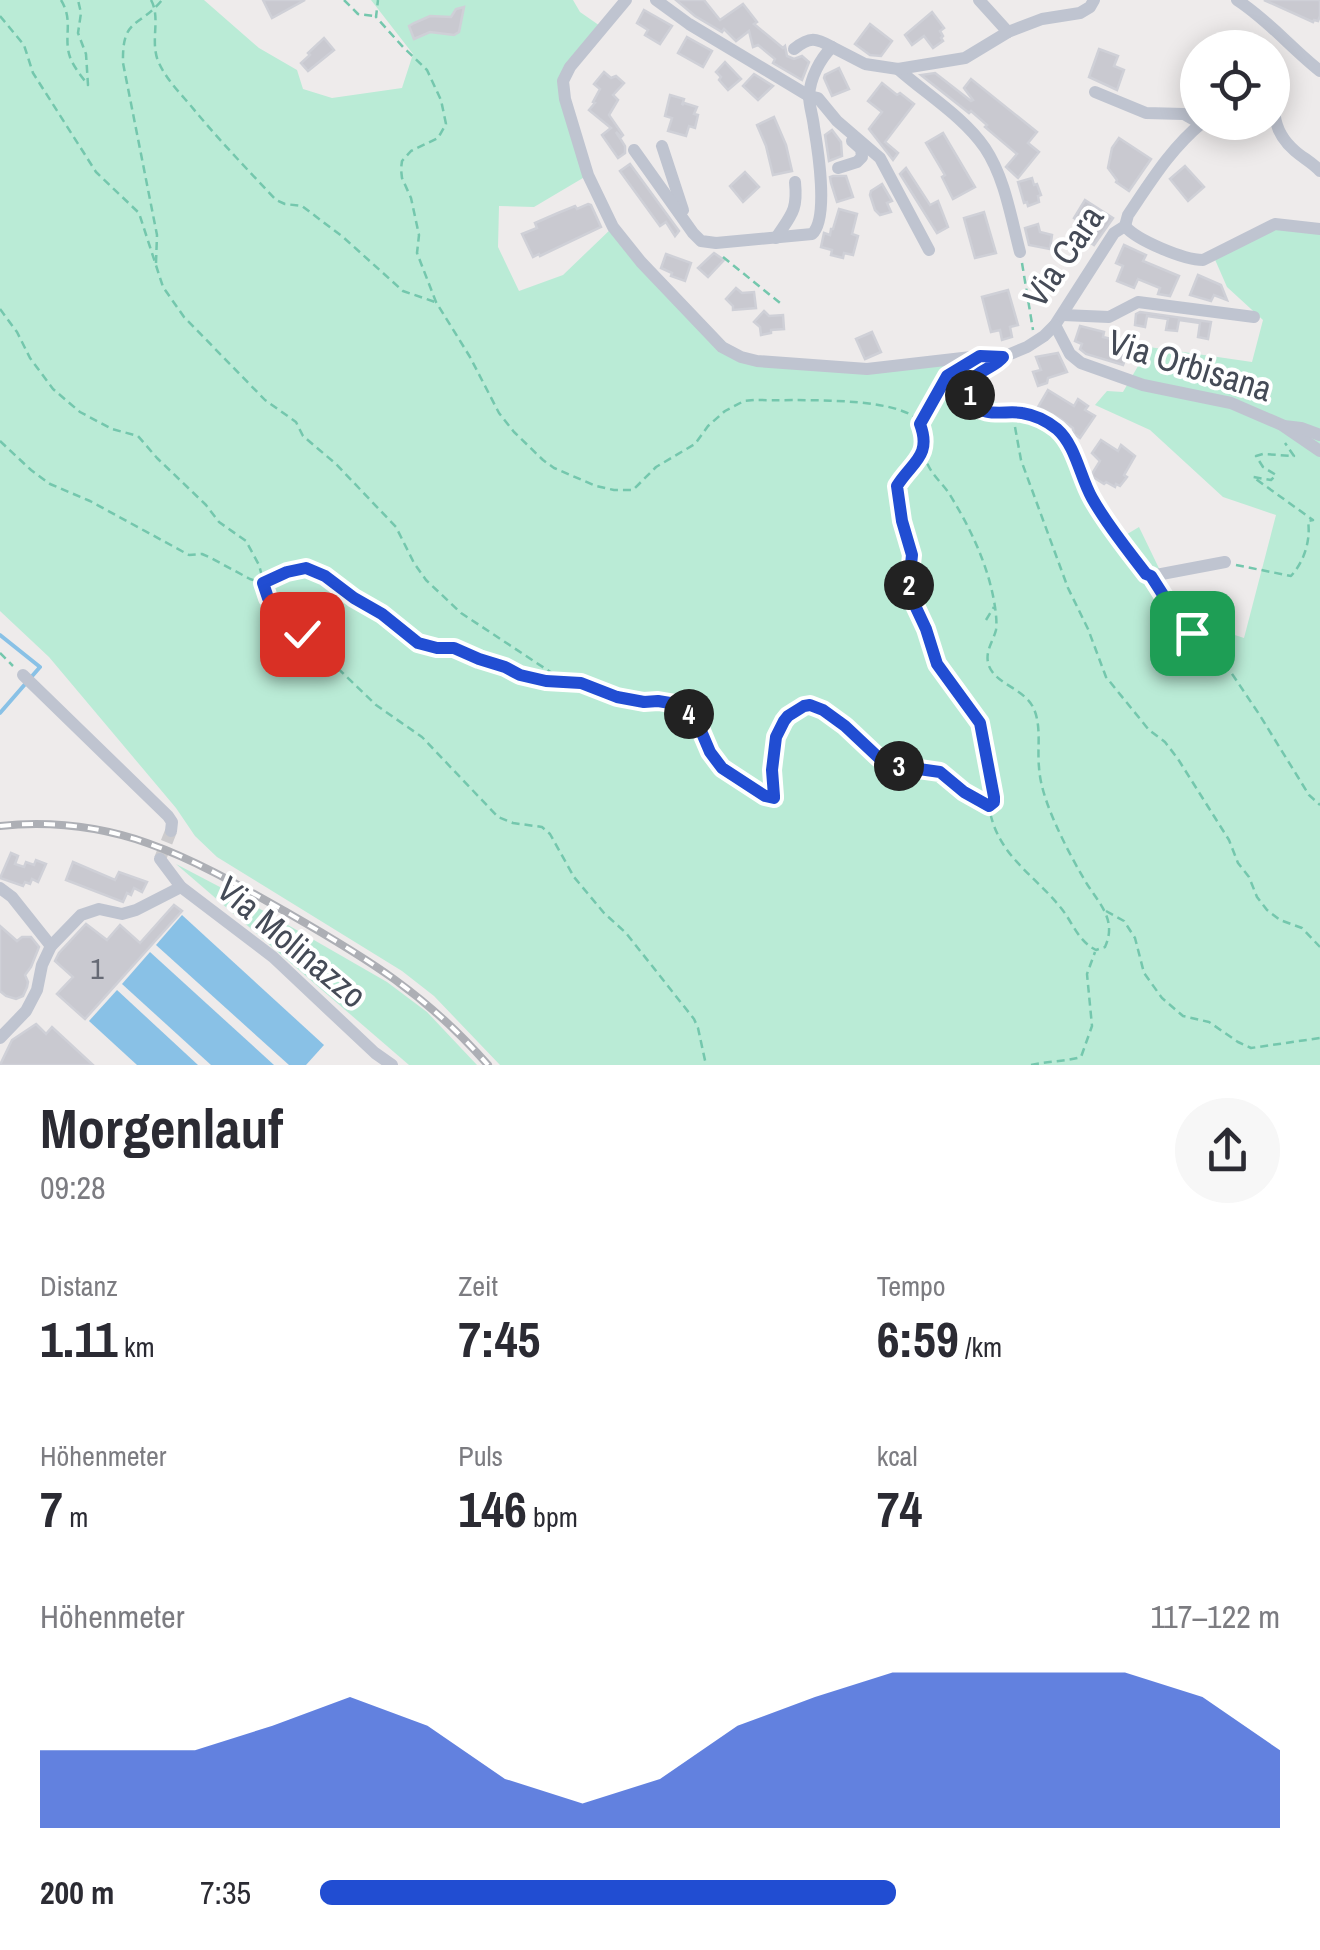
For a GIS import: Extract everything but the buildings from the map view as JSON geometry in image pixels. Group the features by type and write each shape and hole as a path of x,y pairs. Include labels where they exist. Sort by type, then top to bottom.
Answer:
{"street":[{"name":"Via Cara","path":"626,0 570,67 563,81 588,176 613,227 642,262 722,347 741,358 867,369 980,356 1003,357 1018,352 1059,320 1114,233 1125,226 1128,214 1181,140"},
{"path":"656,0 689,24 818,98 880,158 929,250"},
{"path":"978,0 1008,32"},
{"path":"794,48 805,40 818,40 864,64 898,70 965,58 1008,32 1042,19 1080,13 1094,0"},
{"path":"1237,0 1270,24 1320,71"},
{"path":"634,150 699,239 716,243 812,234 820,223 818,144 809,96 821,58 832,47"},
{"path":"1290,64 1320,52"},
{"path":"898,70 984,147 1005,195 1020,252"},
{"path":"1095,92 1146,113 1180,114"},
{"path":"809,96 833,126 862,152 860,160 838,168"},
{"path":"1286,140 1320,171"},
{"path":"662,146 686,222"},
{"path":"776,238 795,210 795,182"},
{"path":"1125,226 1132,234 1198,260 1275,224 1320,230"},
{"path":"1059,320 1109,317 1138,302 1254,317"},
{"name":"Via Orbisana","path":"1059,320 1070,354 1081,363 1143,386 1231,404 1282,426 1320,450"},
{"path":"1003,357 974,376 970,396 977,407 1038,418 1062,434 1101,513 1146,574 1225,562"},
{"path":"1282,426 1320,435"},
{"path":"24,675 168,816 172,832"},
{"name":"Via Molinazzo","path":"160,859 181,888 273,957 392,1065"},
{"path":"0,888 12,897 51,946"},
{"path":"0,1038 26,1011 51,946 81,915 98,910 122,914 181,888"}],"path":[{"path":"61,0 68,12 69,56 88,85 86,54 78,32 78,0"},
{"path":"151,0 156,8 153,47 166,77 276,200 302,206 402,290 436,302"},
{"path":"156,264 157,235 122,47 130,25 162,0"},
{"path":"0,441 50,484 90,501 189,555 202,554 250,579 263,583 306,568 382,614 418,643 454,648 520,675 581,683 617,697 676,704 696,719 710,752 725,771 765,796 774,798 776,737 784,721 804,706 823,710 879,758 898,766 940,772 989,806 995,830 1017,864 1058,905 1084,943 1101,950 1108,941 1110,925 1048,807 1039,769 1033,707 989,666 988,652 997,625 988,573 949,493 928,464 920,424 912,416 889,407 744,401 708,426 694,444 656,467 633,490 596,486 554,468 514,432 500,413 436,302 417,253 420,235 402,178 402,161 412,151 438,138 446,124 441,100 427,70 376,16 358,14 344,0"},
{"path":"376,16 378,0"},
{"path":"0,16 24,45 33,73 96,172 139,213 162,287 184,318 266,400 296,422 303,436 336,464 396,527 426,580 461,613 566,682"},
{"path":"716,243 716,251 780,304"},
{"path":"1020,252 1035,342"},
{"path":"0,309 53,389 80,412 112,429 138,436 219,522 246,541 259,564 268,598 376,705 422,738 498,817 542,826 550,834 574,877 626,932 694,1020 706,1065"},
{"path":"920,424 947,376 980,356"},
{"path":"1013,412 1021,460 1106,677 1178,759 1267,910 1302,928 1320,946"},
{"path":"1225,562 1290,576 1300,566 1310,534 1308,521 1314,520 1254,477 1271,480 1276,476 1256,456 1294,456 1280,435 1282,426"},
{"path":"924,453 897,486 912,555 911,597 937,664 980,723 994,797 989,806"},
{"path":"1151,576 1181,623 1220,656 1308,795 1320,805"},
{"path":"986,620 995,605"},
{"path":"0,653 24,675"},
{"path":"714,772 719,763"},
{"path":"1104,910 1124,921 1135,938 1144,974 1162,998 1183,1016 1209,1022 1251,1048 1320,1038"},
{"path":"1031,1065 1081,1057 1092,1026 1086,974 1096,950"}],"green space":[{"path":"0,0 204,0 259,48 297,70 303,89 332,98 402,88 413,54 371,0 573,0 580,12 603,28 565,75 588,175 534,207 499,206 498,247 519,291 563,275 613,227 641,262 741,357 867,369 980,356 990,400 1034,416 1070,448 1101,513 1103,528 1114,542 1139,527 1183,618 1244,638 1276,515 1223,497 1150,430 1095,405 1107,391 1123,392 1149,347 1252,362 1263,320 1227,287 1213,255 1267,227 1320,229 1320,1065 500,1065 434,996 402,971 217,857 195,836 49,657 0,611"},
{"path":"176,864 387,982 427,1012 477,1065 409,1065"}],"water":[{"path":"182,915 324,1045 306,1065 289,1065 156,945"},
{"path":"150,952 274,1065 211,1065 122,984"},
{"path":"117,990 198,1065 137,1065 89,1021"}],"waterway":[{"path":"0,635 40,667 0,713"}],"tunnel":[{"path":"160,859 171,831"}],"railway":[{"path":"0,826 80,827 151,844 185,858 317,930 395,980 442,1018 488,1065"}],"route":[{"path":"302,634 268,598 263,583 306,568 382,614 418,643 454,648 520,675 581,683 617,697 676,704 696,719 710,752 725,771 770,798 774,798 772,770 779,729 788,716 810,705 860,737 879,758 898,766 940,772 989,806 994,797 980,723 937,664 911,597 912,555 897,486 924,453 920,424 947,376 980,356 1003,357 974,376 972,402 987,412 1019,412 1038,418 1062,434 1101,513 1192,633"}]}
